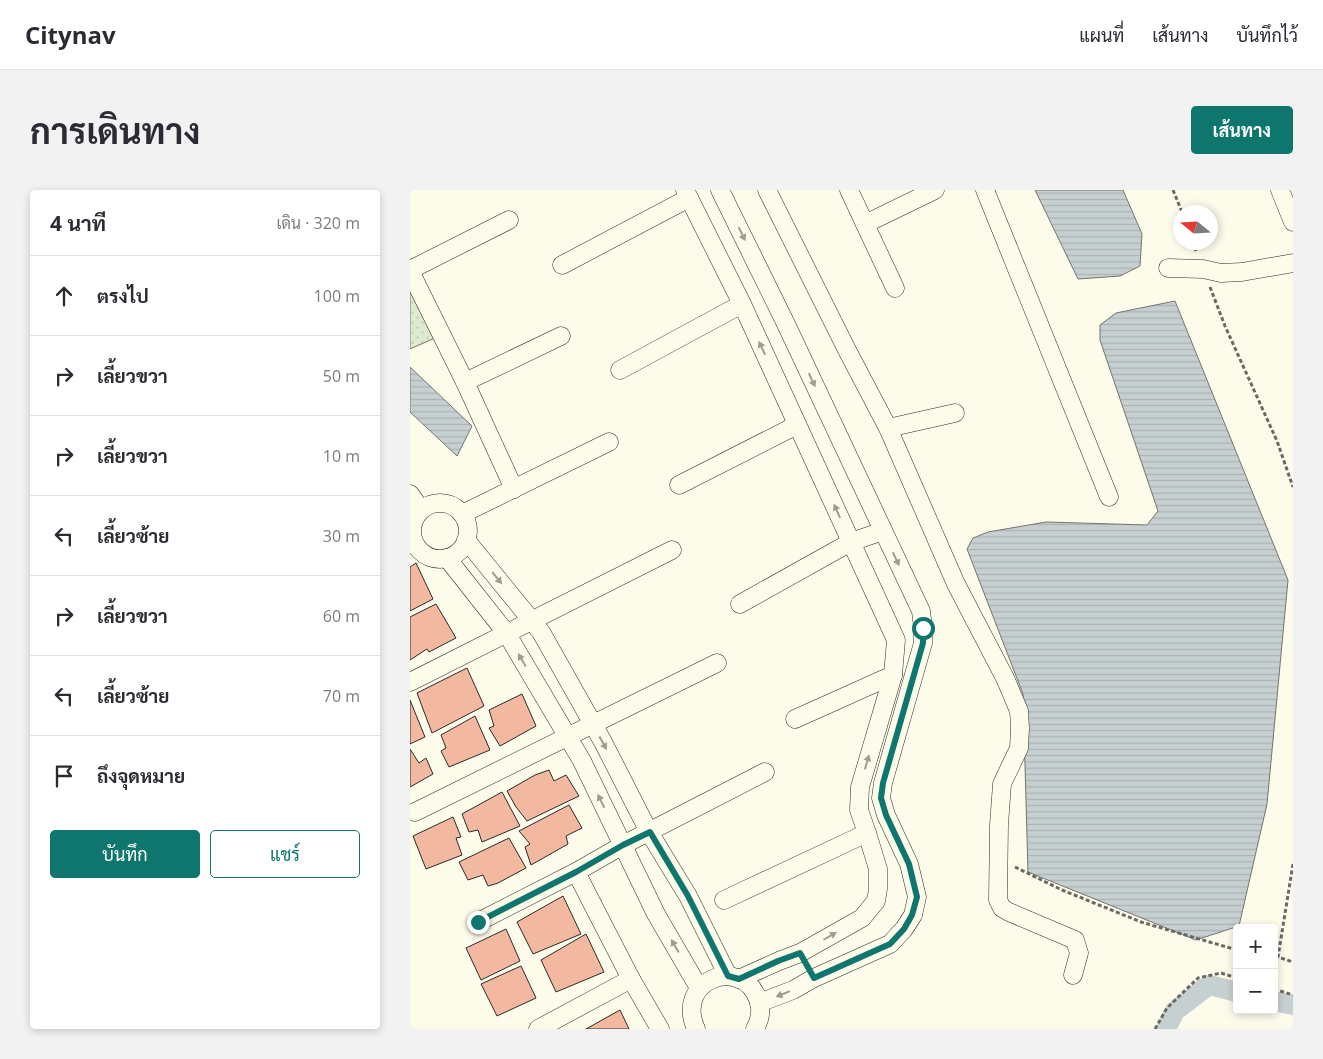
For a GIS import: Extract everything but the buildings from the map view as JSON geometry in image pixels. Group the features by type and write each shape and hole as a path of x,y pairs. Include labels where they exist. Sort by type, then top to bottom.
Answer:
{"street":[{"path":"720,190 786,324 921,611 923,628 923,643 883,783 881,798 886,815 909,864 917,897 912,915 904,929 890,944 814,978 793,990 759,1003"},
{"path":"767,190 888,428 956,584 1005,678 1019,711 1020,748 1002,784 999,825 998,900 1002,908 1009,912 1075,940 1079,952 1073,975"},
{"path":"849,190 895,288"},
{"path":"865,224 935,190"},
{"path":"985,190 1109,497"},
{"path":"1280,190 1293,222"},
{"path":"562,265 687,194 742,304 896,640 893,675 860,788 859,810 878,869 876,902 862,918 800,953 733,978"},
{"path":"509,220 410,270 465,382 514,489"},
{"path":"1168,268 1202,269 1221,273 1242,272 1293,263"},
{"path":"620,370 742,304"},
{"path":"465,382 561,336"},
{"path":"888,428 955,413"},
{"path":"678,485 797,425"},
{"path":"462,514 609,442"},
{"path":"410,494 421,510"},
{"path":"438,503 455,507 462,514 468,531 462,548 447,558 438,559 429,557 413,546 412,526 421,510 429,505 438,503"},
{"path":"740,604 851,542 883,531"},
{"path":"466,540 541,632 593,724 650,832 733,978"},
{"path":"410,682 672,550"},
{"path":"447,558 507,634 582,761 656,914 699,988"},
{"path":"415,812 717,663"},
{"path":"795,719 893,675"},
{"path":"478,922 766,772"},
{"path":"724,900 867,833"},
{"path":"576,872 631,979 660,1029"},
{"path":"800,953 814,978"},
{"path":"696,1029 692,1019 691,1008 694,998 699,988 708,981 718,977 733,978 748,984 756,993 760,1014 755,1029"},
{"path":"538,1029 631,979"}],"path":[{"path":"1174,190 1179,205"},
{"path":"1202,269 1225,326 1277,440 1293,487"},
{"path":"999,859 1062,890 1140,922 1233,949"},
{"path":"1278,946 1293,864"},
{"path":"1278,958 1293,962"},
{"path":"1156,1029 1166,1008 1198,978 1221,973 1233,977"},
{"path":"1278,990 1293,995"}],"green space":[{"path":"410,282 437,337 410,349"}],"shaded area":[{"path":"1035,190 1123,190 1142,234 1140,266 1120,276 1078,279"},
{"path":"1175,301 1288,580 1267,804 1239,924 1233,924 1233,928 1196,940 1028,872 1023,694 967,549 973,538 988,532 1046,522 1147,525 1158,511 1100,340 1100,325 1116,313"},
{"path":"410,367 472,426 457,456 410,412"}],"waterway":[{"path":"1166,1029 1175,1011 1209,985 1233,991"},
{"path":"1278,1002 1293,1005"}],"route":[{"path":"478,922 650,832 688,896 728,976 739,979 800,953 814,978 890,944 904,929 912,915 917,897 909,864 886,815 881,798 883,783 923,643 923,628"}]}
